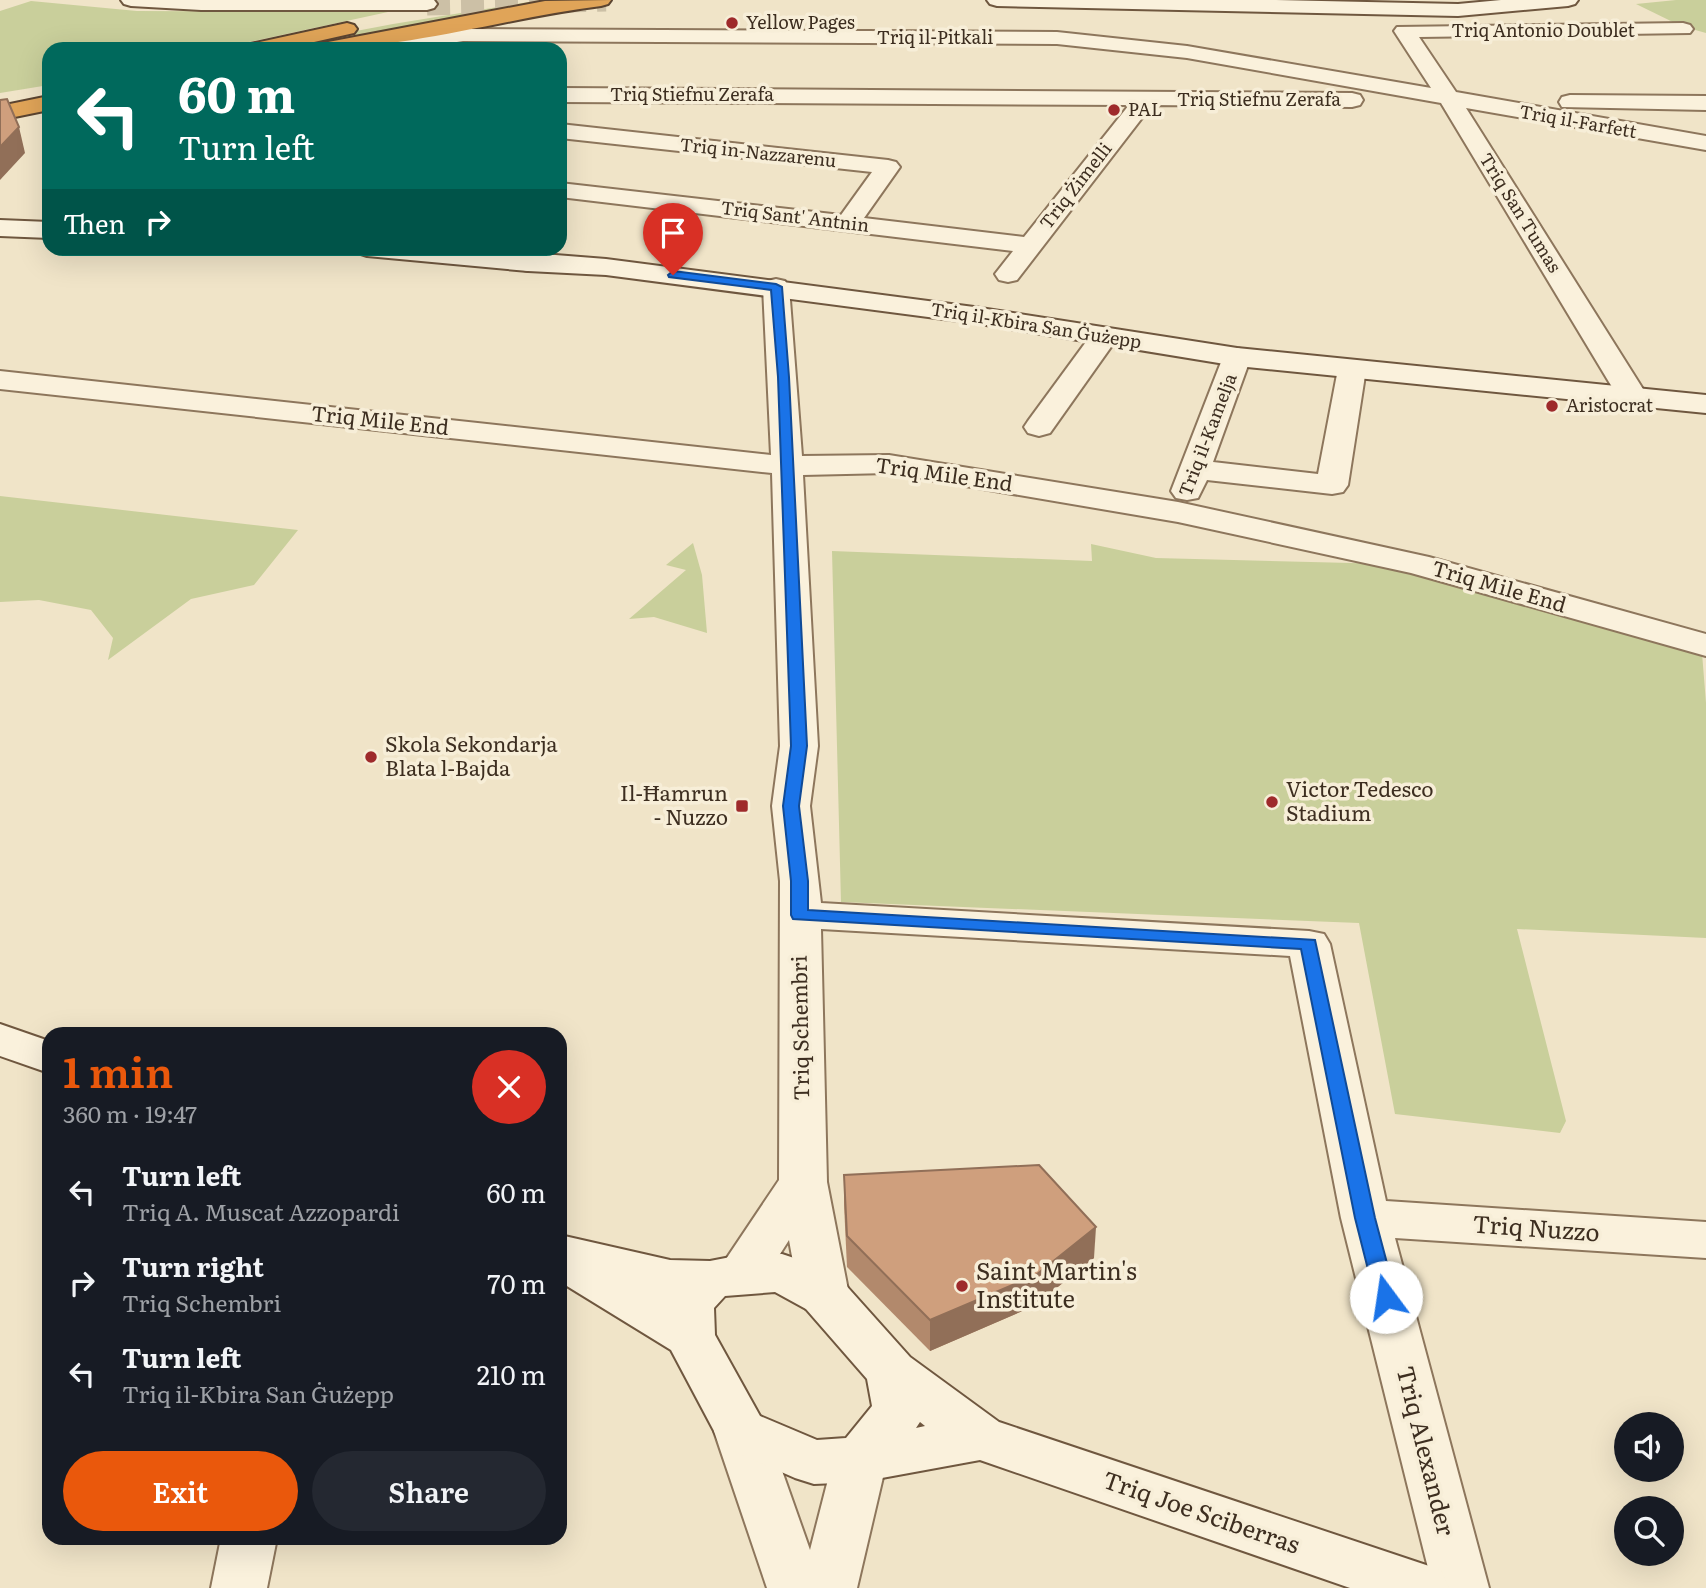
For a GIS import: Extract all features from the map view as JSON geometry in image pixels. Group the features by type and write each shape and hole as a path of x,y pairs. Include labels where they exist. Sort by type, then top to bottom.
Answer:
{"highway":[{"path":"286,42 509,0"},
{"path":"360,42 545,7 601,0"},
{"path":"0,101 42,93"},
{"path":"0,113 42,104"}],"street":[{"path":"131,0 201,4 427,4"},
{"path":"997,0 1458,10 1567,0"},
{"name":"Triq Antonio Doublet","path":"1404,31 1683,29"},
{"name":"Triq San Tumas","path":"1404,31 1450,100 1633,397"},
{"name":"Triq il-Pitkali","path":"418,42 463,35 663,38 1057,37 1187,52 1450,100"},
{"path":"574,185 626,94 663,38"},
{"name":"Triq Stiefnu Zerafa","path":"567,94 1706,103"},
{"name":"Triq Żimelli","path":"1008,274 1145,100"},
{"name":"Triq il-Farfett","path":"1450,100 1706,144"},
{"name":"Triq in-Nazzarenu","path":"567,132 888,167 848,223"},
{"name":"Triq Sant' Antnin","path":"574,185 1030,245"},
{"path":"0,228 42,230"},
{"name":"Triq il-Kbira San Ġużepp","path":"533,256 974,315 1237,357 1706,404"},
{"name":"Triq Schembri","path":"776,287 788,466 799,746 791,806 800,881 803,1182 824,1295"},
{"path":"1039,427 1104,337"},
{"name":"Triq il-Kamelja","path":"1178,512 1237,357"},
{"path":"1195,469 1332,485 1352,369"},
{"name":"Triq Mile End","path":"0,380 788,466 889,464 1178,512 1417,564 1706,645"},
{"name":"Triq Alexander","path":"799,915 1309,944 1365,1218 1461,1588"},
{"path":"0,1039 42,1055"},
{"path":"795,1588 741,1431 689,1336 689,1302 726,1277 803,1182"},
{"name":"Triq Nuzzo","path":"1365,1218 1706,1240"},
{"name":"Triq Joe Sciberras","path":"567,1255 670,1279 782,1273 824,1295 892,1372 981,1438 1422,1588"},
{"path":"567,1262 689,1336"},
{"path":"829,1588 860,1460 899,1411 892,1372"},
{"name":"Triq Joe Sciberras","path":"741,1431 814,1462 860,1460 981,1438"},
{"path":"239,1588 248,1545"}],"green space":[{"path":"541,0 579,0 315,42 298,42"},
{"path":"1706,0 1706,33 1681,26 1636,4"},
{"path":"31,1 137,11 388,12 249,42 42,42 42,86 0,93 0,11"},
{"path":"0,496 298,530 254,585 191,599 108,660 113,638 91,610 39,600 0,602"},
{"path":"693,543 702,575 707,633 654,617 629,619 686,570 666,565"},
{"name":"Victor Tedesco Stadium","path":"1091,544 1156,558 1392,564 1702,653 1706,703 1706,938 1517,929 1566,1121 1560,1133 1395,1114 1359,923 841,902 832,551 1092,561"}],"building":[{"path":"7,99 19,127 0,147 0,100"},
{"name":"Saint Martin's Institute","path":"1039,1165 1096,1227 1036,1275 930,1320 847,1236 844,1175"}],"tunnel":[{"path":"427,4 606,0"}],"place":[{"name":"Yellow Pages","path":"732,23"},
{"name":"PAL","path":"1114,110"},
{"name":"Aristocrat","path":"1552,406"},
{"name":"Skola Sekondarja Blata l-Bajda","path":"371,757"},
{"name":"Victor Tedesco Stadium","path":"1272,802"},
{"name":"Il-Ħamrun - Nuzzo","path":"742,806"},
{"name":"Saint Martin's Institute","path":"962,1286"}],"route":[{"path":"673,275 776,287 783,377 799,746 791,806 800,881 799,915 1309,944 1365,1218 1386,1297"}]}
